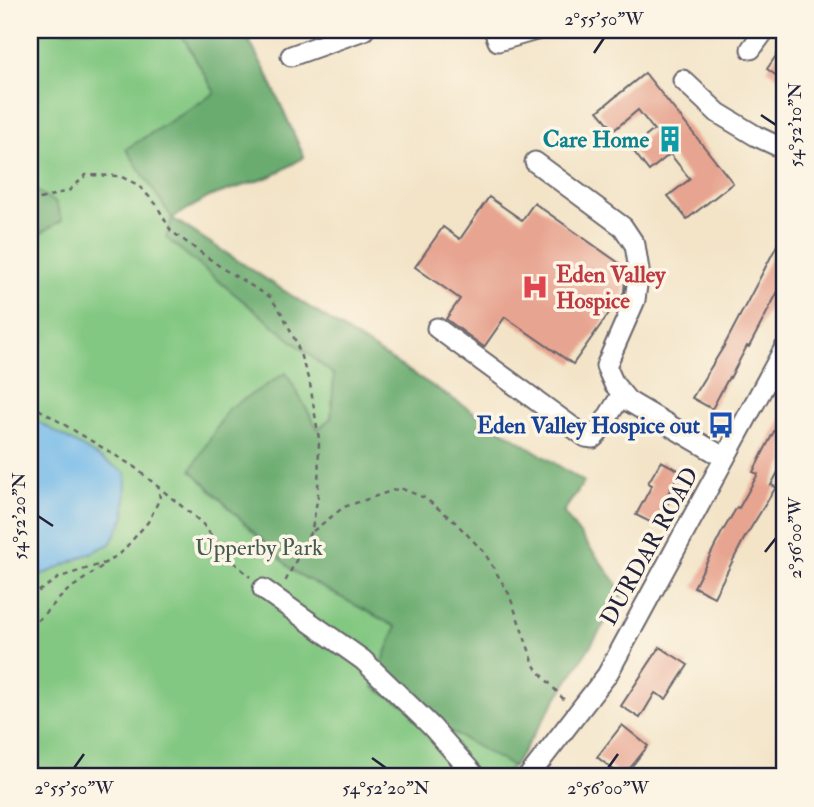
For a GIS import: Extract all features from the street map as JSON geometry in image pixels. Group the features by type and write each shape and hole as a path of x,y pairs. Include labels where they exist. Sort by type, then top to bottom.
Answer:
{"street":[{"path":"291,56 363,30"},
{"path":"494,30 498,41 536,30"},
{"path":"751,49 765,30"},
{"path":"683,80 718,113 784,149"},
{"path":"535,162 623,227 635,245 639,270 635,300 606,366 614,384 628,401 725,458"},
{"path":"438,328 586,437 593,438 597,434 622,394"},
{"name":"DURDAR ROAD","path":"528,777 607,675 784,349"},
{"path":"270,593 363,660 432,727 476,777"}],"path":[{"path":"30,202 71,190 86,175 120,176 138,185 156,204 171,231 183,241 270,297 283,315 296,342 310,384 319,439 318,495 310,533"},
{"path":"30,404 133,466 202,523 226,555 270,593 310,533 344,507 400,488 425,498 454,521 484,552 509,594 535,667 566,702 580,709"},
{"path":"30,628 66,591 116,556 148,522 160,498 158,487"},
{"path":"30,597 60,577 105,563 116,556"}],"green space":[{"name":"Upperby Park","path":"30,30 243,30 267,74 304,157 272,176 211,196 172,218 584,482 563,512 624,593 504,777 30,777"},
{"path":"179,30 243,30 267,74 304,157 272,176 211,196 172,218 126,149 215,93"},
{"path":"35,190 56,203 62,220 30,240 30,192"},
{"path":"172,218 584,482 563,512 624,593 513,767 373,687 396,627 294,572 191,470 228,409 286,373 318,429 331,418 334,375 166,238"}],"water":[{"path":"30,417 126,473 125,517 110,544 47,573 30,576"}],"building":[{"path":"784,44 784,81 767,69"},
{"name":"Care Home","path":"645,73 733,183 687,219 668,196 690,179 670,154 649,171 631,148 654,130 638,110 614,130 598,111"},
{"name":"Eden Valley Hospice","path":"489,197 522,220 534,203 626,268 624,292 573,364 505,317 484,347 446,319 460,299 415,267 443,227 460,239"},
{"path":"784,232 784,280 712,409 692,398 724,346"},
{"path":"784,412 784,461 771,485 776,487 744,539 714,597 694,587 721,534 758,474 753,472"},
{"path":"661,461 680,471 664,501 668,503 656,525 636,515 652,485 648,483"},
{"path":"660,647 688,665 666,699 655,693 640,718 621,706"},
{"path":"622,725 648,746 623,777 597,757"}],"place":[{"name":"Care Home","path":"670,139"},
{"name":"Eden Valley Hospice","path":"535,287"},
{"name":"Eden Valley Hospice out","path":"721,425"}]}
